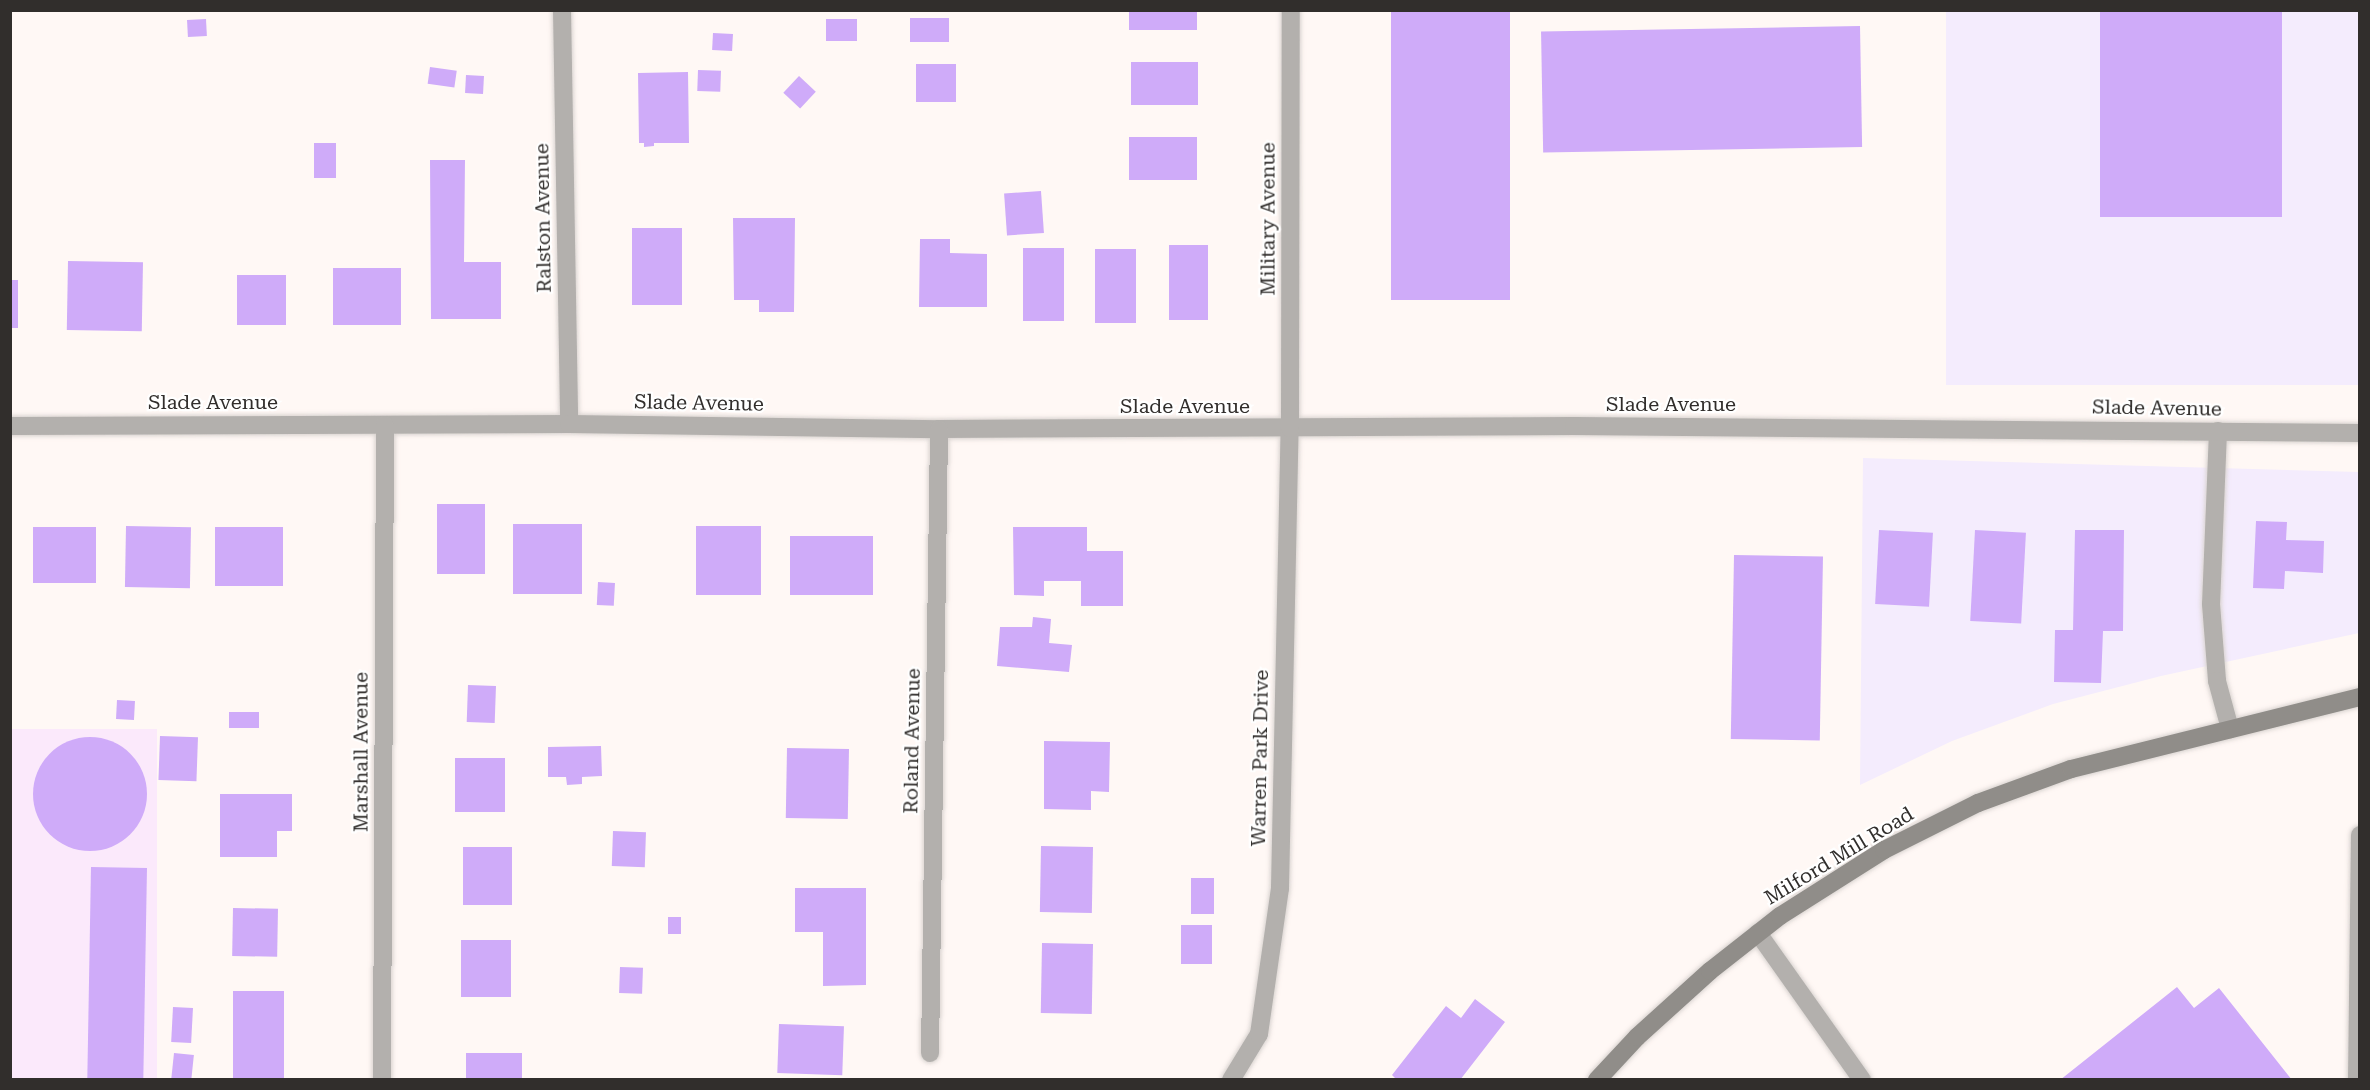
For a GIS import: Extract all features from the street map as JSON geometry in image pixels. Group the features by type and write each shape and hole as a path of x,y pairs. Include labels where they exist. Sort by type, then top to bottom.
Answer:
{"main road":[{"name":"Milford Mill Road","path":"1598,1080 1636,1037 1710,971 1758,933 1884,850 1978,803 2071,769 2360,697"}],"street":[{"name":"Ralston Avenue","path":"562,10 569,424"},
{"name":"Military Avenue","path":"1290,428 1291,10"},
{"name":"Marshall Avenue","path":"382,1080 385,424"},
{"name":"Slade Avenue","path":"10,426 569,424 939,429 1596,426 2360,433"},
{"name":"Warren Park Drive","path":"1231,1080 1259,1034 1280,888 1290,428"},
{"name":"Roland Avenue","path":"930,1053 939,429"},
{"path":"2218,431 2211,604 2217,681 2230,729"},
{"path":"2354,1077 2360,835"},
{"path":"1758,933 1862,1079"}],"shaded area":[{"path":"1946,11 2359,11 2359,385 1946,385"},
{"path":"1863,458 2359,472 2359,633 2161,676 2053,704 1952,741 1860,785"},
{"path":"11,729 157,729 157,1080 11,1080"}],"building":[{"path":"1129,10 1197,10 1197,30 1129,30"},
{"path":"1391,10 1510,10 1510,300 1391,300"},
{"path":"2100,10 2282,10 2282,217 2100,217"},
{"path":"910,18 949,18 949,42 910,42"},
{"path":"206,19 207,36 188,37 187,20"},
{"path":"826,19 857,19 857,41 826,41"},
{"path":"1860,26 1862,147 1543,153 1541,32"},
{"path":"713,33 733,34 732,51 712,50"},
{"path":"1131,62 1198,62 1198,105 1131,105"},
{"path":"916,64 956,64 956,102 916,102"},
{"path":"430,67 457,71 454,88 428,84"},
{"path":"698,70 721,71 720,92 697,91"},
{"path":"688,72 689,143 654,143 654,146 644,147 644,143 639,143 638,73"},
{"path":"466,75 484,76 483,94 465,93"},
{"path":"799,76 816,92 800,109 783,93"},
{"path":"1129,137 1197,137 1197,180 1129,180"},
{"path":"314,143 336,143 336,178 314,178"},
{"path":"430,160 465,160 464,262 501,262 501,319 431,319"},
{"path":"1041,191 1044,233 1007,235 1004,194"},
{"path":"733,218 795,218 794,312 759,312 759,300 734,300"},
{"path":"632,228 682,228 682,305 632,305"},
{"path":"920,239 950,239 950,253 987,254 987,307 919,307"},
{"path":"1169,245 1208,245 1208,320 1169,320"},
{"path":"1023,248 1064,248 1064,321 1023,321"},
{"path":"1095,249 1136,249 1136,323 1095,323"},
{"path":"68,261 143,262 142,331 67,330"},
{"path":"333,268 401,268 401,325 333,325"},
{"path":"237,275 286,275 286,325 237,325"},
{"path":"10,280 18,280 18,328 10,328"},
{"path":"437,504 485,504 485,574 437,574"},
{"path":"2256,521 2287,522 2286,540 2324,541 2323,573 2285,571 2284,589 2253,588"},
{"path":"513,524 582,524 582,594 513,594"},
{"path":"126,526 191,527 190,588 125,587"},
{"path":"696,526 761,526 761,595 696,595"},
{"path":"33,527 96,527 96,583 33,583"},
{"path":"215,527 283,527 283,586 215,586"},
{"path":"1013,527 1087,527 1087,551 1123,551 1123,606 1081,606 1081,581 1044,581 1044,596 1014,595"},
{"path":"1879,530 1933,533 1929,607 1875,604"},
{"path":"1975,530 2026,533 2021,624 1970,621"},
{"path":"2075,530 2124,530 2123,631 2103,631 2101,683 2054,682 2055,630 2073,630"},
{"path":"790,536 873,536 873,595 790,595"},
{"path":"1734,555 1823,557 1820,741 1731,739"},
{"path":"598,582 615,583 614,606 597,605"},
{"path":"1033,617 1051,619 1049,643 1072,645 1069,672 997,666 1000,627 1032,627"},
{"path":"468,685 496,686 495,723 467,722"},
{"path":"117,700 135,701 134,720 116,719"},
{"path":"229,712 259,712 259,728 229,728"},
{"path":"160,736 198,737 196,781 158,780"},
{"path":"90,737 112,741 122,746 138,762 143,772 147,794 143,816 138,826 122,842 112,847 90,851 68,847 58,842 42,826 37,816 33,794 37,772 42,762 58,746 68,741"},
{"path":"1044,741 1110,742 1109,792 1091,791 1091,810 1044,809"},
{"path":"601,746 602,776 582,777 582,784 567,785 566,777 548,777 548,747"},
{"path":"787,748 849,749 848,819 786,818"},
{"path":"455,758 505,758 505,812 455,812"},
{"path":"220,794 292,794 292,831 277,831 277,857 220,857"},
{"path":"613,831 646,832 645,867 612,866"},
{"path":"1041,846 1093,847 1092,913 1040,912"},
{"path":"463,847 512,847 512,905 463,905"},
{"path":"91,867 147,868 143,1080 87,1080"},
{"path":"1191,878 1214,878 1214,914 1191,914"},
{"path":"795,888 866,888 866,985 823,986 823,932 795,932"},
{"path":"233,908 278,909 277,957 232,956"},
{"path":"668,917 681,917 681,934 668,934"},
{"path":"1181,925 1212,925 1212,964 1181,964"},
{"path":"461,940 511,940 511,997 461,997"},
{"path":"1042,943 1093,944 1092,1014 1041,1013"},
{"path":"620,967 643,968 642,994 619,993"},
{"path":"2177,987 2194,1008 2219,988 2292,1080 2060,1080"},
{"path":"233,991 284,991 284,1080 233,1080"},
{"path":"1475,999 1505,1022 1460,1080 1397,1080 1392,1075 1446,1006 1461,1018"},
{"path":"173,1007 193,1008 191,1043 171,1042"},
{"path":"779,1024 844,1026 842,1075 777,1073"},
{"path":"174,1053 194,1055 191,1080 171,1080"},
{"path":"466,1053 522,1053 522,1080 466,1080"}]}
